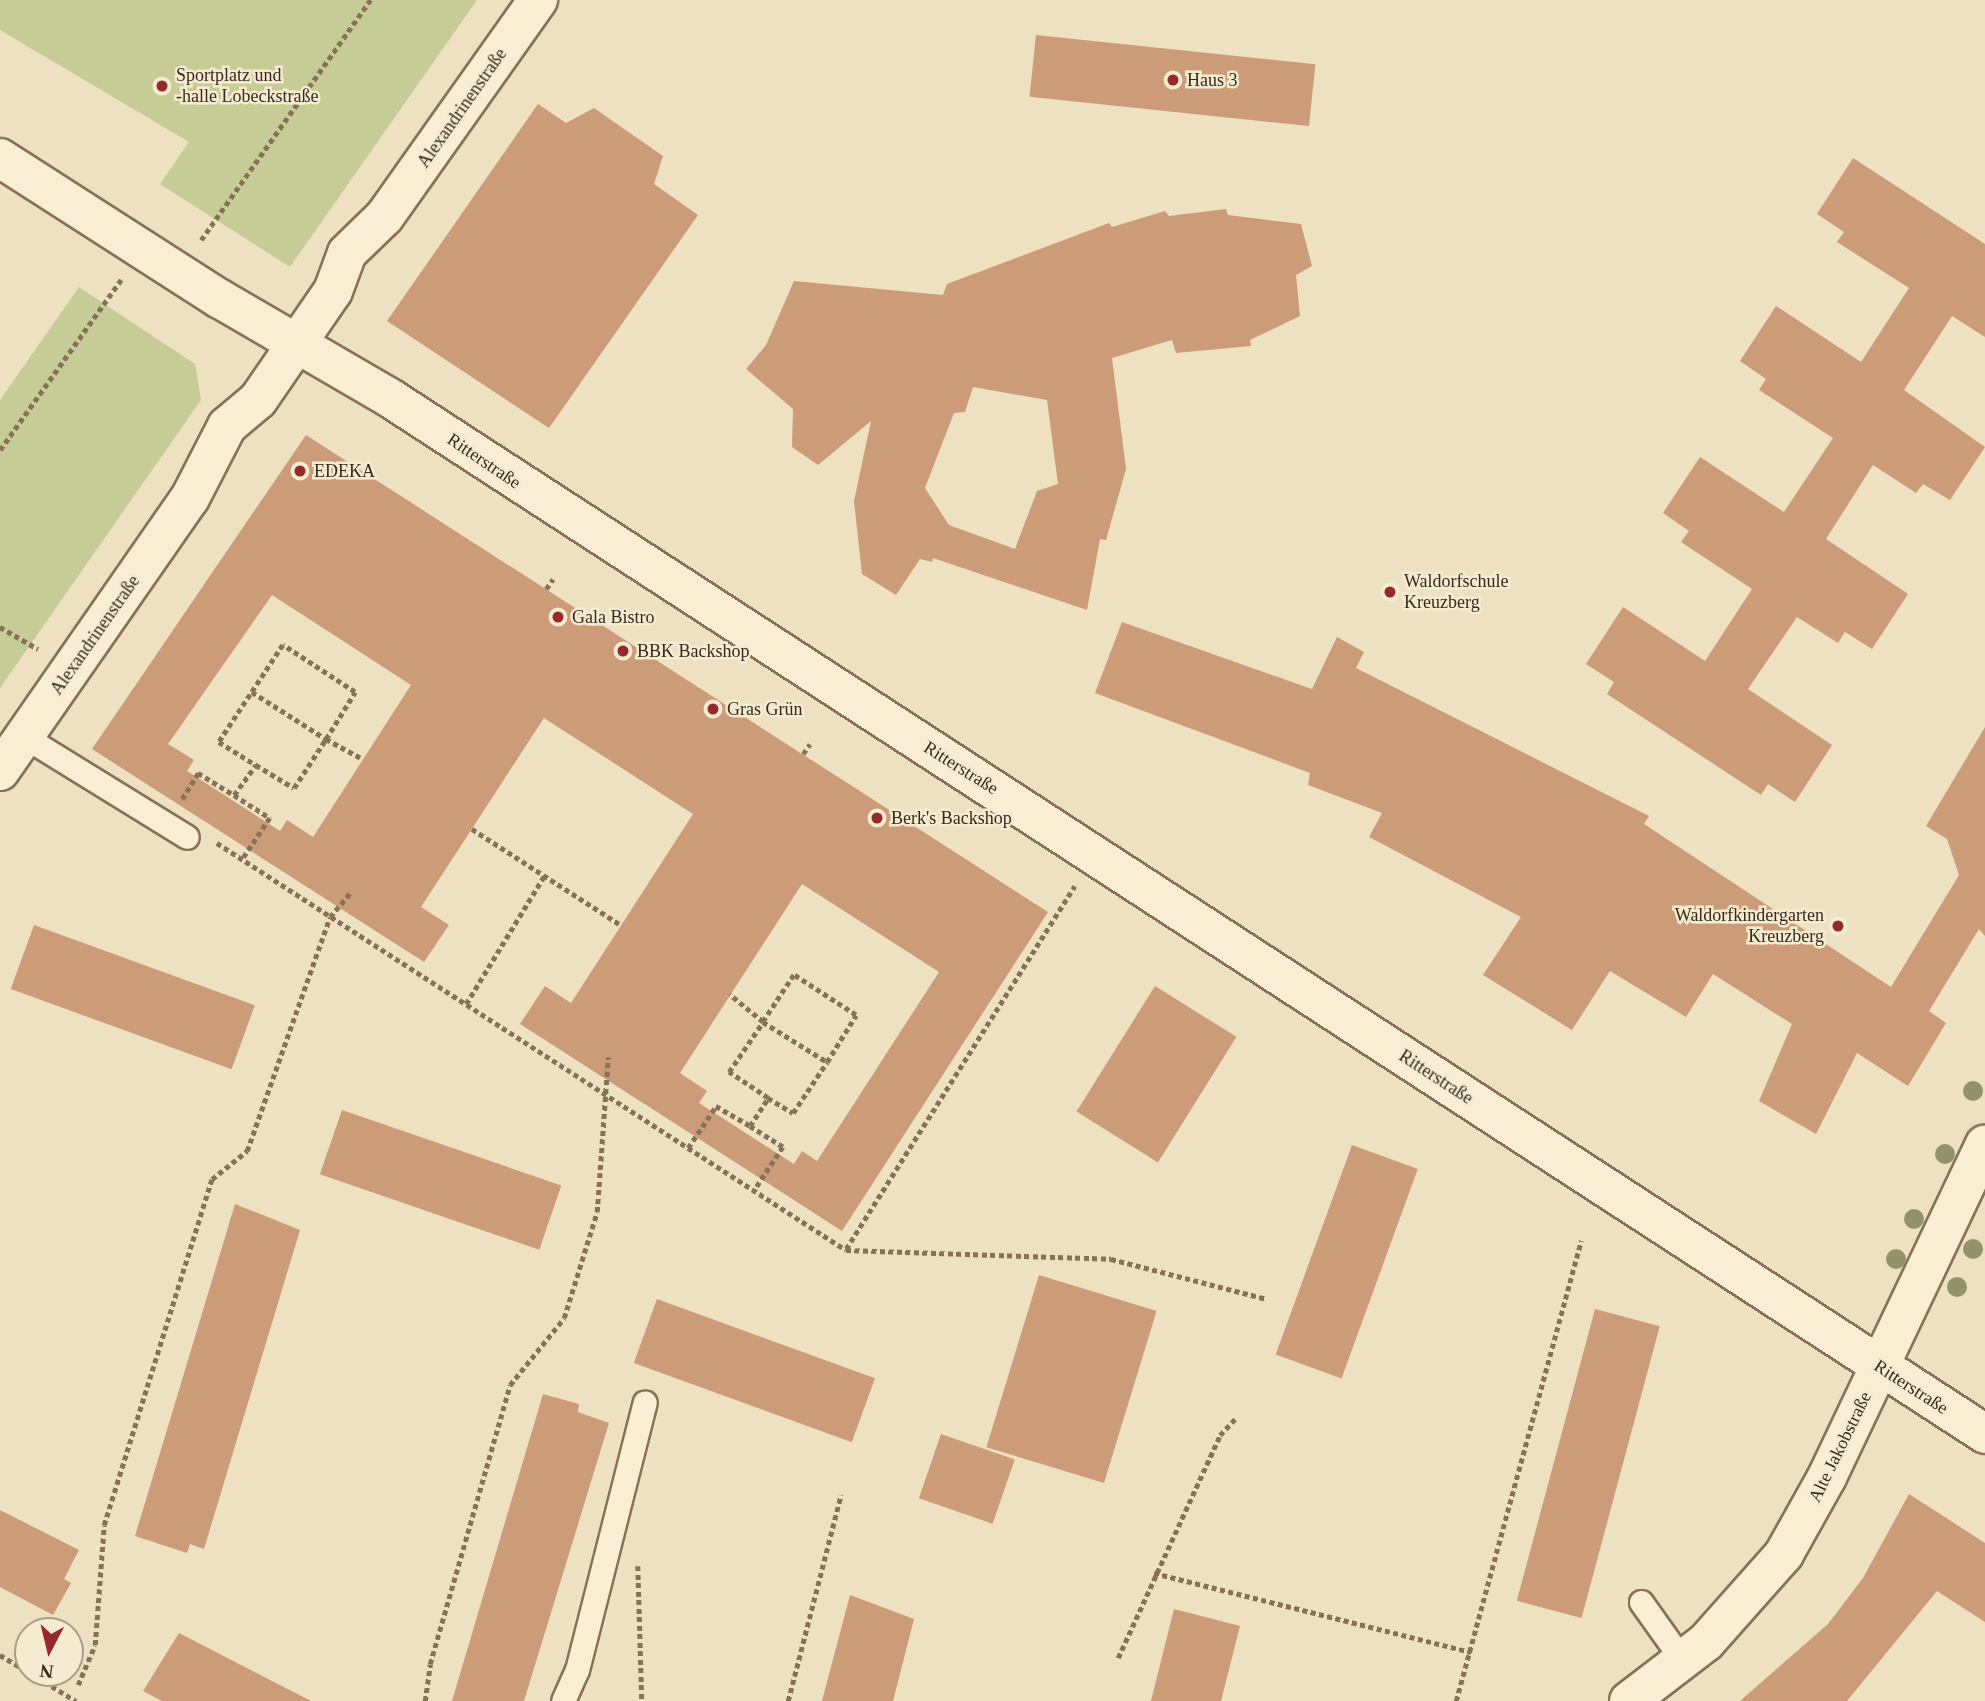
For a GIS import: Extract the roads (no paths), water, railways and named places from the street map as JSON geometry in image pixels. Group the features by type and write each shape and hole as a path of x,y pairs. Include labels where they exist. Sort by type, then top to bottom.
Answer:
{"street":[{"name":"Alexandrinenstraße","path":"0,771 190,498 239,448 258,401 333,291 347,253 385,216 538,0"},
{"name":"Ritterstraße","path":"0,158 179,272 390,398 1985,1434"},
{"name":"Alte Jakobstraße","path":"1629,1701 1683,1661 1728,1621 1784,1554 1880,1366 1985,1145"}],"lane":[{"path":"25,737 197,837"},
{"path":"563,1701 577,1670 645,1402"},
{"path":"1641,1602 1683,1661"}],"place":[{"name":"Haus 3","path":"1173,80"},
{"name":"Sportplatz und -halle Lobeckstraße","path":"162,86"},
{"name":"EDEKA","path":"300,471"},
{"name":"Waldorfschule Kreuzberg","path":"1390,592"},
{"name":"Gala Bistro","path":"558,617"},
{"name":"BBK Backshop","path":"623,651"},
{"name":"Gras Grün","path":"713,709"},
{"name":"Berk's Backshop","path":"877,818"},
{"name":"Waldorfkindergarten Kreuzberg","path":"1838,926"}]}
